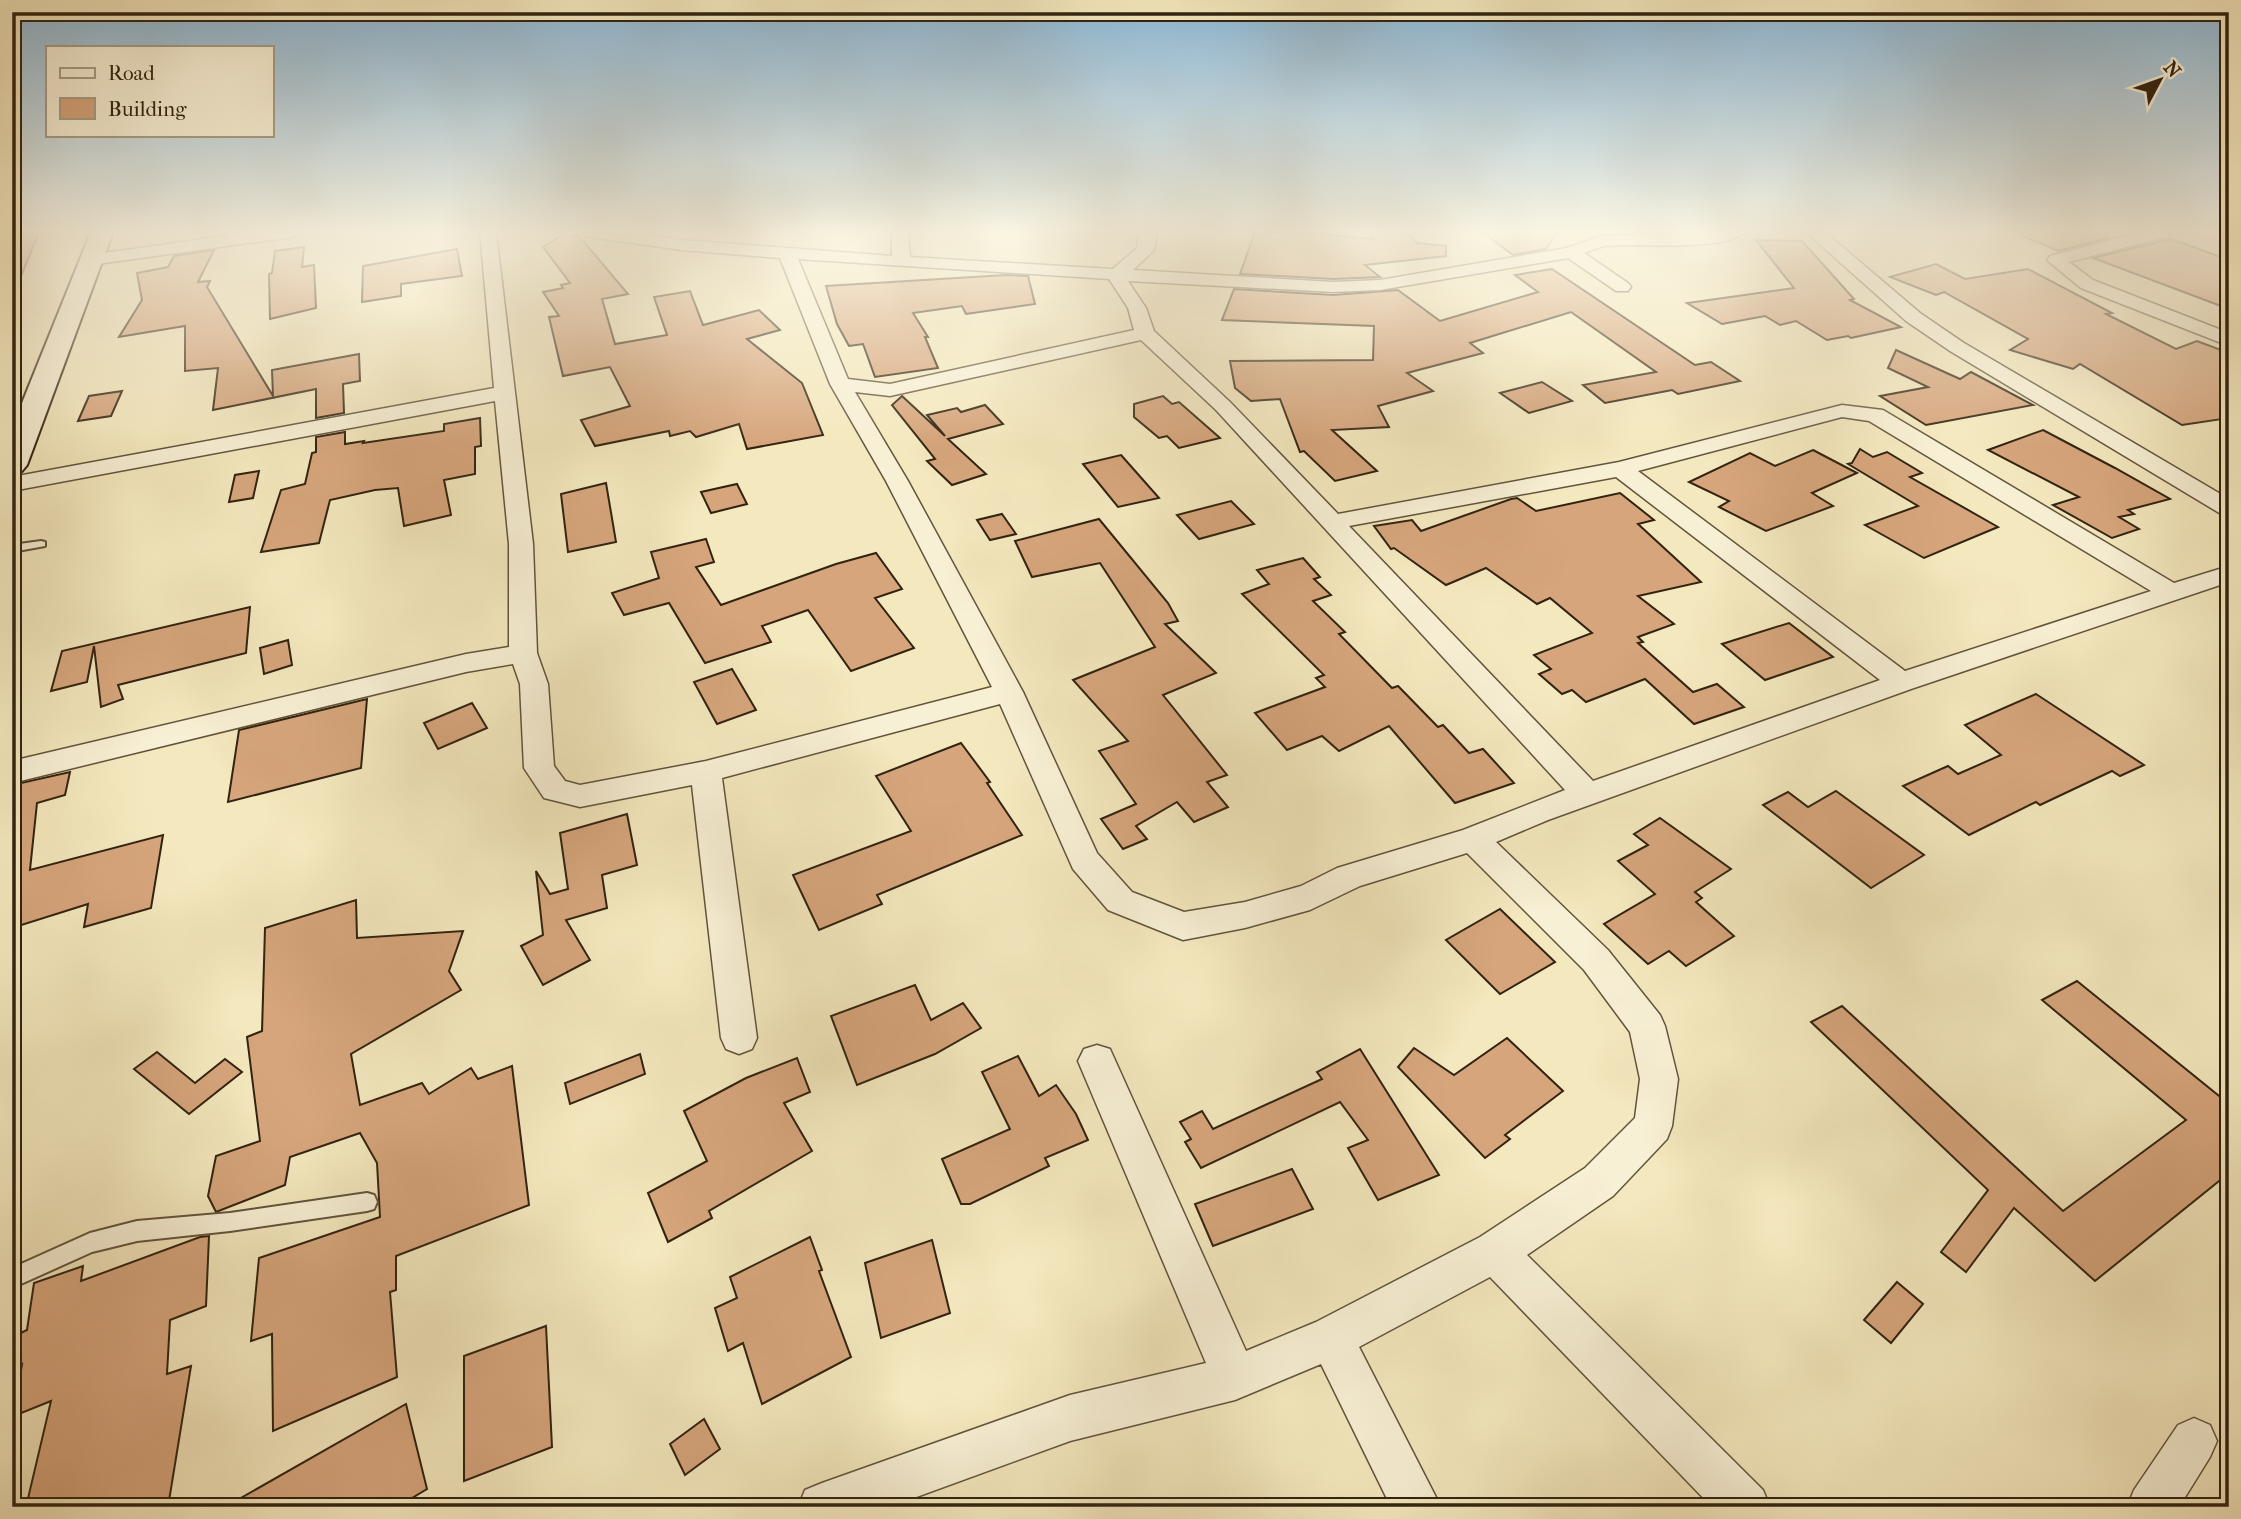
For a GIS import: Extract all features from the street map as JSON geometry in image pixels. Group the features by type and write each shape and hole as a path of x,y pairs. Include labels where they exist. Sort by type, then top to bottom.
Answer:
{"street":[{"path":"12,465 74,303"},
{"path":"495,303 521,544 523,653 534,684 539,768 555,790 580,796 706,772 1009,692"},
{"path":"807,303 840,384 1009,692 1084,860 1120,901 1183,926 1224,920 1310,897 1349,877 1473,839 1537,812 1901,682 2229,574"},
{"path":"1134,303 1146,334 1223,405 1588,795"},
{"path":"1897,303 1957,347 2229,509"},
{"path":"2137,303 2226,337"},
{"path":"840,384 890,390 1146,334"},
{"path":"856,412 890,390"},
{"path":"12,484 503,393"},
{"path":"1331,522 1620,469 1842,411 1875,415 2172,593"},
{"path":"1620,469 1901,682"},
{"path":"12,772 466,663 523,653"},
{"path":"706,772 739,1038"},
{"path":"822,1507 1070,1418 1235,1378 1331,1338 1495,1252 1599,1182 1653,1126 1659,1079 1647,1026 1604,971 1473,839"},
{"path":"1097,1061 1235,1378"},
{"path":"1495,1252 1746,1507"},
{"path":"1331,1338 1417,1507"},
{"path":"2151,1507 2194,1441"}],"lane":[{"path":"12,549 41,544"},
{"path":"12,1278 90,1243 137,1231 229,1222 367,1202"}],"building":[{"path":"140,303 217,303 273,396 272,370 359,354 360,381 343,384 344,413 316,418 316,389 213,410 218,368 185,371 185,326 119,337"},
{"path":"270,303 316,303 316,308 270,319"},
{"path":"550,303 603,303 615,344 667,335 656,303 695,303 703,325 759,310 780,330 747,339 802,383 823,435 747,449 739,424 696,437 690,431 670,436 669,431 595,446 581,420 630,406 610,367 563,376 549,317 559,316"},
{"path":"831,303 1035,304 966,314 962,306 913,313 928,337 925,337 938,368 875,377 863,344 849,346 837,324"},
{"path":"1229,303 1415,303 1440,321 1501,303 1602,303 1695,365 1711,362 1740,381 1678,394 1672,390 1605,403 1583,385 1656,372 1571,312 1470,343 1483,353 1407,373 1433,391 1378,406 1389,427 1332,430 1377,471 1335,481 1304,451 1300,452 1280,399 1251,401 1235,388 1230,361 1373,360 1374,326 1222,320"},
{"path":"1687,303 1855,303 1901,327 1851,338 1848,336 1827,340 1796,321 1780,325 1765,316 1722,324"},
{"path":"1963,303 2093,303 2112,313 2106,314 2176,349 2197,341 2229,353 2229,418 2182,425 2080,364 2073,369 2010,350 2028,339"},
{"path":"2213,303 2229,303 2229,309"},
{"path":"1896,350 1960,379 1971,372 2033,405 1926,425 1880,396 1928,387 1888,368"},
{"path":"1542,382 1572,401 1529,413 1500,393"},
{"path":"122,391 111,416 78,421 89,396"},
{"path":"902,396 945,436 927,415 957,408 961,412 985,405 1003,424 948,439 986,474 952,485 927,461 935,459 892,405"},
{"path":"1163,396 1172,404 1179,402 1220,438 1179,448 1167,436 1159,438 1134,417 1134,404"},
{"path":"480,418 481,446 475,447 475,474 444,480 451,515 404,526 398,488 375,490 330,500 319,543 261,552 281,490 305,484 312,453 316,452 316,437 345,432 345,444 364,441 363,443 444,431 444,424"},
{"path":"2043,430 2170,499 2128,510 2134,514 2119,517 2139,529 2112,538 2053,505 2079,497 1988,450"},
{"path":"1860,449 1873,457 1887,452 1922,473 1910,477 1998,527 1924,558 1865,525 1918,506 1848,464 1852,463"},
{"path":"1813,450 1857,473 1812,493 1833,506 1766,531 1719,507 1729,501 1689,482 1750,453 1775,466"},
{"path":"1121,455 1159,498 1118,507 1083,464"},
{"path":"259,471 253,498 229,502 235,475"},
{"path":"606,483 616,542 568,552 561,494"},
{"path":"737,484 747,504 711,513 701,492"},
{"path":"1620,493 1654,520 1638,524 1701,582 1638,596 1674,624 1638,637 1643,642 1638,643 1693,692 1717,684 1744,707 1694,724 1645,679 1586,702 1572,690 1562,694 1539,674 1551,669 1534,655 1592,633 1550,598 1537,604 1486,568 1446,585 1394,548 1391,549 1374,526 1412,520 1421,531 1511,499 1517,498 1536,511"},
{"path":"1231,501 1254,524 1199,539 1177,515"},
{"path":"1002,514 1016,534 990,540 977,520"},
{"path":"1099,519 1168,603 1178,621 1165,624 1216,673 1163,695 1227,775 1207,782 1228,807 1194,822 1177,802 1136,826 1147,839 1123,849 1101,819 1136,804 1099,751 1128,741 1073,680 1155,647 1100,563 1032,577 1015,541"},
{"path":"706,539 714,562 696,567 721,605 836,564 876,553 902,589 875,598 914,648 851,671 808,610 762,626 771,642 705,663 669,603 624,615 612,593 659,578 651,552"},
{"path":"1303,558 1320,577 1314,579 1331,595 1313,601 1345,632 1339,634 1392,688 1398,686 1438,727 1443,725 1469,753 1483,749 1514,783 1455,803 1389,726 1339,751 1322,736 1287,750 1255,713 1325,687 1316,678 1324,675 1242,594 1269,584 1257,570"},
{"path":"250,607 246,653 118,685 123,699 101,707 94,646 87,682 51,691 62,651"},
{"path":"1789,623 1833,657 1765,680 1722,644"},
{"path":"288,640 292,665 264,674 260,648"},
{"path":"732,669 756,710 717,724 694,682"},
{"path":"2036,694 2144,765 2120,776 2112,771 2040,805 2036,802 1969,835 1903,786 1948,766 1958,774 2001,755 1965,725"},
{"path":"367,699 361,768 228,802 239,730"},
{"path":"472,703 487,728 438,749 424,723"},
{"path":"961,743 990,782 987,783 1022,835 877,895 882,904 819,930 793,875 911,831 876,776"},
{"path":"70,772 65,795 37,803 30,870 163,835 151,908 84,927 88,904 12,928 12,785"},
{"path":"1836,791 1924,855 1871,888 1763,805 1788,792 1808,807"},
{"path":"627,814 637,865 602,875 607,908 566,920 590,960 543,985 521,946 543,935 536,871 550,894 568,889 560,833"},
{"path":"1660,818 1731,869 1695,892 1702,898 1696,902 1734,936 1686,966 1669,951 1648,964 1604,924 1655,894 1618,861 1648,845 1634,834"},
{"path":"356,900 357,938 463,931 449,971 461,990 351,1054 360,1105 422,1083 429,1094 471,1068 478,1079 512,1066 529,1205 396,1256 396,1290 390,1292 397,1377 273,1431 272,1334 251,1341 259,1258 380,1217 377,1163 360,1133 290,1157 285,1185 216,1212 208,1196 216,1156 260,1141 247,1037 262,1031 265,928"},
{"path":"1500,909 1555,962 1500,994 1446,940"},
{"path":"2077,981 2229,1104 2229,1173 2095,1281 2014,1208 1966,1272 1941,1252 1988,1190 1811,1022 1842,1006 2063,1211 2186,1120 2042,1000"},
{"path":"915,985 931,1020 963,1003 981,1028 935,1054 857,1085 831,1016"},
{"path":"1507,1038 1563,1091 1505,1135 1510,1139 1485,1158 1398,1067 1414,1048 1454,1075"},
{"path":"1360,1049 1439,1175 1378,1200 1348,1148 1368,1140 1340,1102 1201,1168 1185,1142 1191,1139 1180,1122 1202,1111 1213,1129 1322,1079 1317,1072"},
{"path":"157,1052 195,1083 225,1059 242,1072 189,1114 134,1069"},
{"path":"640,1054 645,1074 570,1104 565,1083"},
{"path":"1018,1056 1039,1096 1056,1085 1076,1114 1088,1140 1045,1158 1049,1166 970,1204 961,1204 942,1159 1010,1129 982,1072"},
{"path":"797,1058 810,1092 784,1103 812,1151 709,1211 712,1218 668,1242 648,1193 707,1161 684,1111 746,1078"},
{"path":"1292,1169 1313,1209 1213,1246 1195,1204"},
{"path":"209,1236 206,1306 170,1320 167,1374 191,1366 168,1507 26,1507 51,1401 14,1416 22,1364 12,1369 12,1337 27,1330 34,1283 83,1266 81,1281"},
{"path":"810,1237 822,1270 819,1271 851,1357 762,1404 743,1343 728,1351 715,1308 737,1298 730,1277"},
{"path":"932,1240 950,1313 881,1338 865,1263"},
{"path":"1897,1282 1923,1304 1891,1343 1864,1320"},
{"path":"546,1326 552,1447 464,1481 464,1356"},
{"path":"406,1404 427,1489 397,1507 225,1507"},
{"path":"704,1419 720,1449 685,1475 670,1444"}]}
